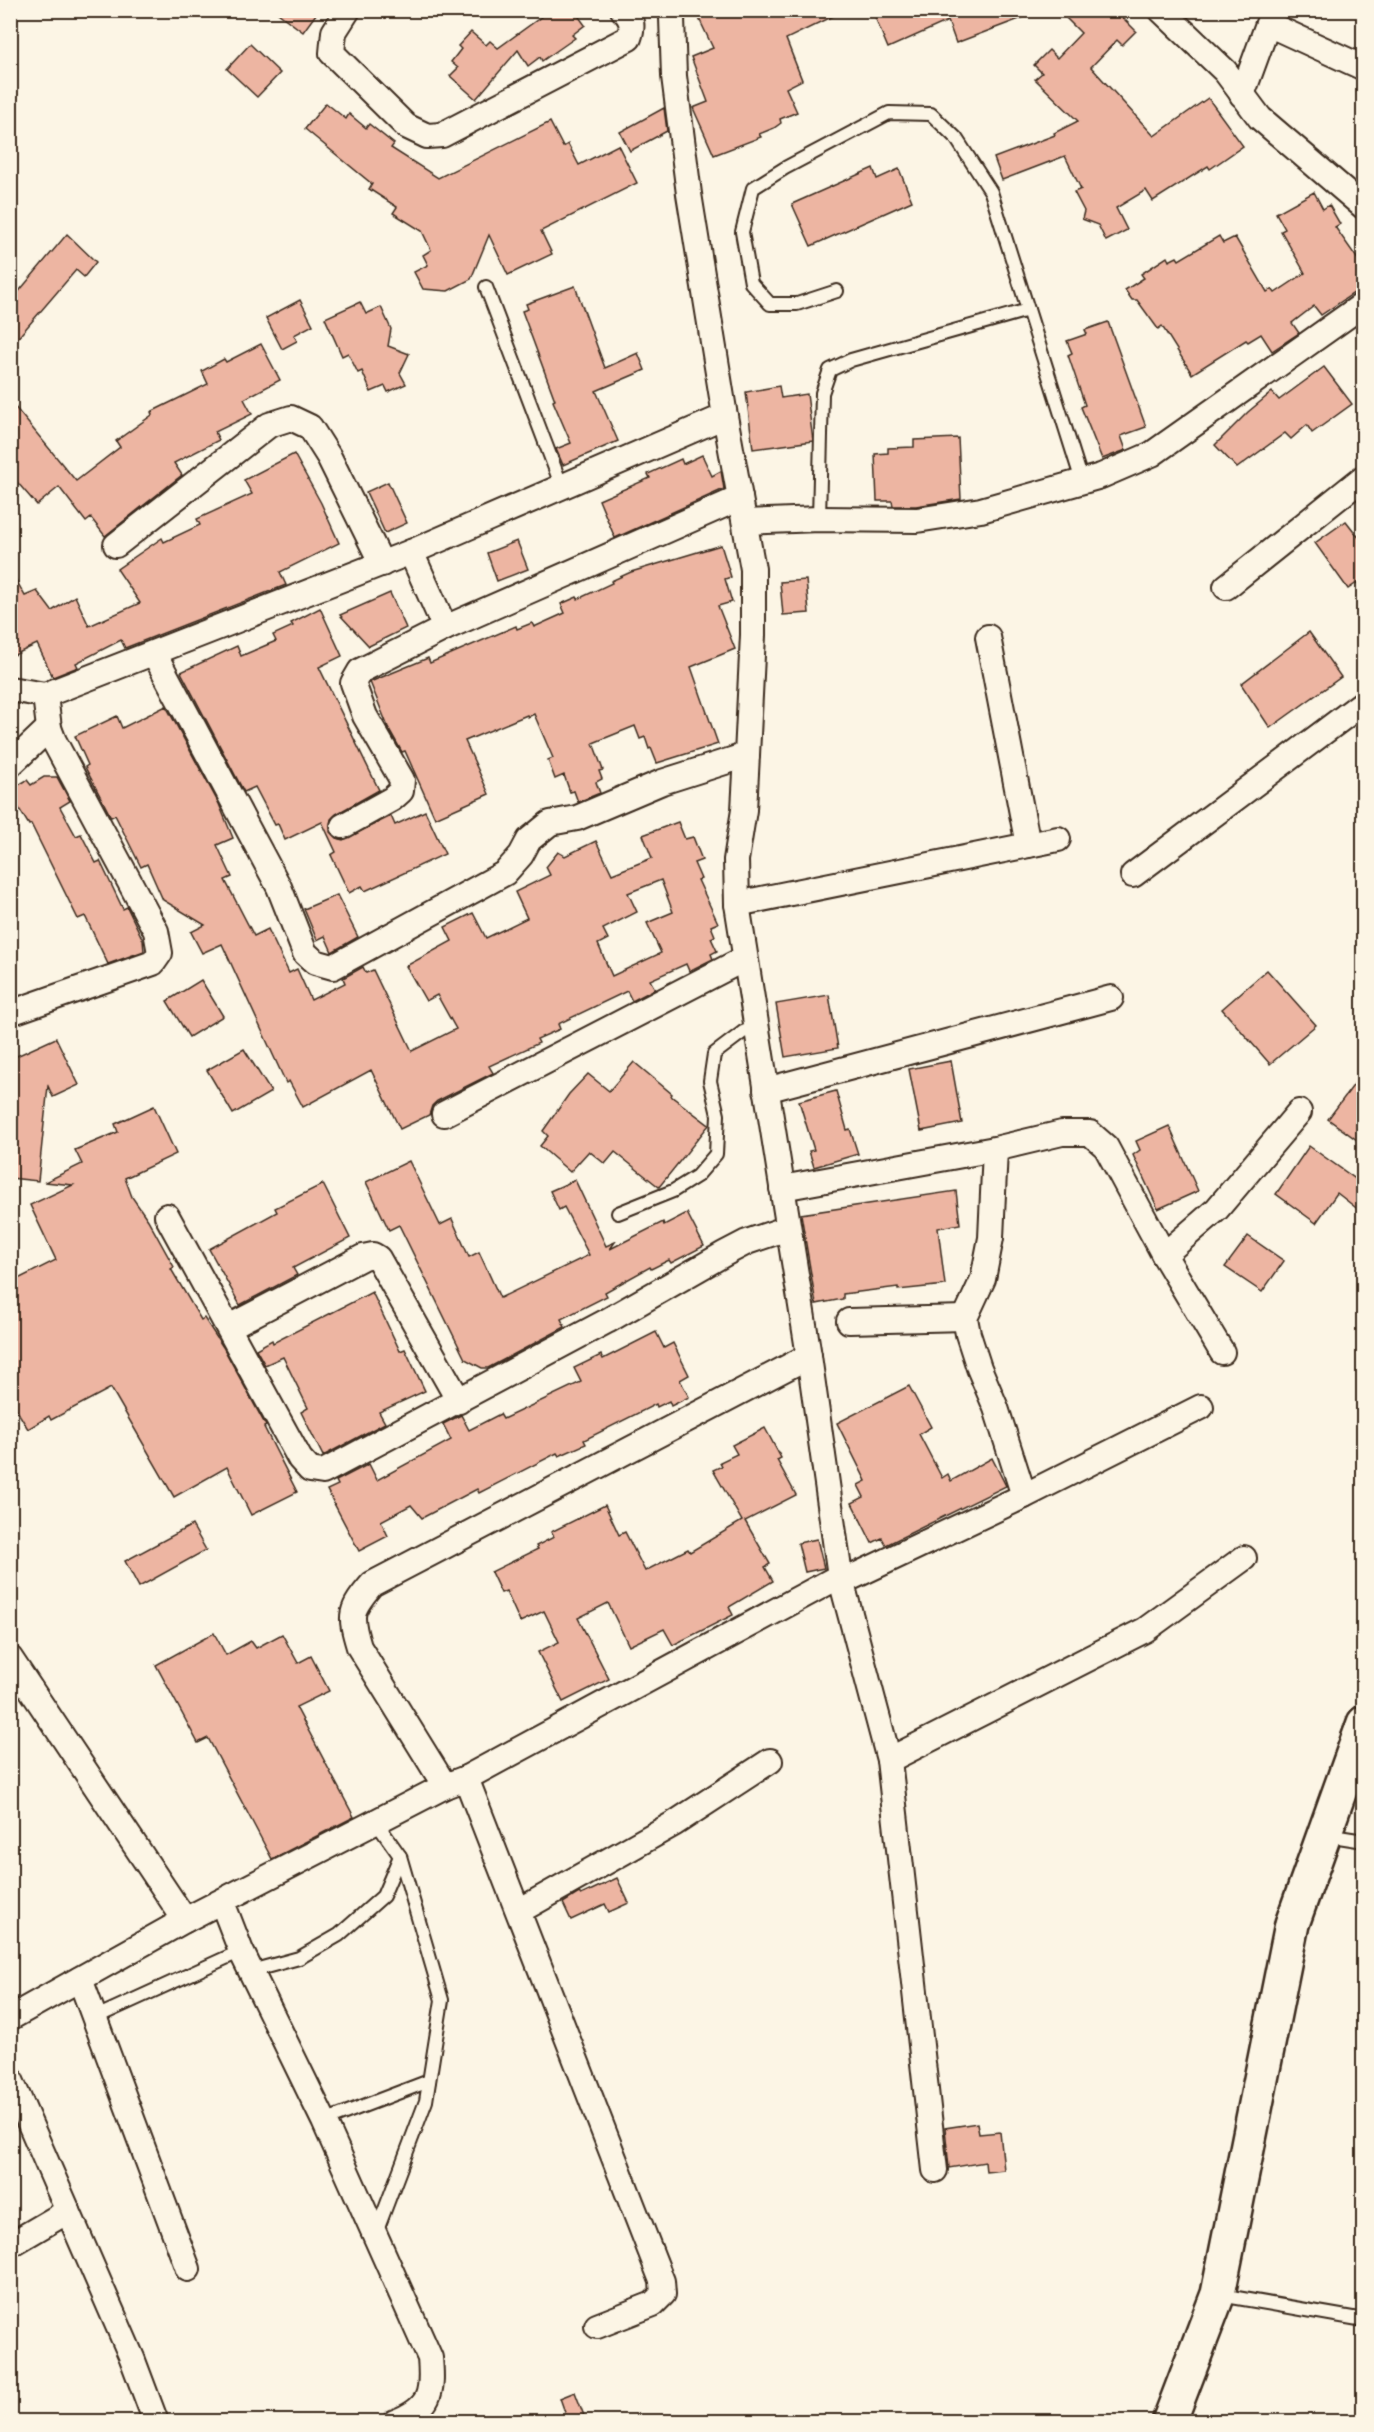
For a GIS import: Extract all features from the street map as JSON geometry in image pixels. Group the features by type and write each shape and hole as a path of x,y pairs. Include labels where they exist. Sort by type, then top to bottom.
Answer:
{"street":[{"path":"348,10 334,32 332,53 406,126 427,136 442,135 629,38 628,19 674,14 674,76 686,171 725,416 753,569 753,635 744,810 736,860 737,904 841,1579 889,1760 935,2170"},
{"path":"1161,10 1225,71 1260,118 1364,207"},
{"path":"1242,95 1270,17 1364,68"},
{"path":"745,522 819,519 916,520 981,510 1101,476 1152,454 1364,304"},
{"path":"10,689 45,695 382,564 725,416"},
{"path":"116,545 269,425 291,418 310,427 329,458 382,564"},
{"path":"1226,587 1364,477"},
{"path":"343,826 392,799 401,791 402,780 365,716 353,683 360,671 445,628 740,498"},
{"path":"411,552 445,628"},
{"path":"988,637 1028,845"},
{"path":"154,653 279,887 306,953 315,962 333,967 505,873 521,855 529,840 550,823 577,818 662,782 747,756"},
{"path":"10,1013 153,963 160,953 156,931 49,729 45,695"},
{"path":"1133,875 1364,702"},
{"path":"10,765 49,729"},
{"path":"737,904 1058,838"},
{"path":"444,1114 744,959"},
{"path":"766,1090 1111,998"},
{"path":"1164,1255 1217,1209 1299,1112"},
{"path":"782,1188 995,1149 1062,1133 1090,1133 1106,1147 1164,1255 1222,1352"},
{"path":"995,1149 991,1238 983,1279 965,1318 975,1356 996,1408 1024,1497"},
{"path":"167,1216 300,1459 310,1470 323,1472 607,1321 724,1254 747,1242 788,1228"},
{"path":"229,1327 363,1257 373,1255 378,1258 459,1401"},
{"path":"849,1321 965,1318"},
{"path":"597,2326 653,2304 663,2294 662,2281 519,1911 456,1782 359,1647 352,1625 354,1606 372,1584 808,1356"},
{"path":"10,2018 185,1920 456,1782 841,1579 1024,1497 1201,1407"},
{"path":"889,1760 1145,1630 1244,1558"},
{"path":"10,1658 185,1920"},
{"path":"1169,2421 1218,2294 1292,1924 1364,1723"},
{"path":"519,1911 675,1824 770,1761"},
{"path":"222,1902 246,1961 324,2121 430,2358 433,2385 426,2402 404,2418 395,2421"},
{"path":"80,1979 188,2269"},
{"path":"10,2078 132,2358 156,2421"},
{"path":"10,2245 68,2211"}],"lane":[{"path":"837,291 797,304 770,304 751,283 742,232 753,188 785,168 889,113 931,114 956,138 991,192 1082,481"},
{"path":"486,287 562,487"},
{"path":"819,519 822,393 830,370 851,360 1028,310"},
{"path":"618,1213 681,1186 698,1176 716,1154 718,1115 710,1081 714,1054 743,1032 755,1027"},
{"path":"375,2235 426,2101 442,2000 400,1856 376,1822"},
{"path":"1324,1834 1364,1841"},
{"path":"94,2018 246,1961 299,1958 339,1935 383,1896 400,1856"},
{"path":"324,2121 429,2081"},
{"path":"1218,2294 1364,2319"}],"building":[{"path":"274,10 319,10 303,32"},
{"path":"537,10 574,10 585,25 572,35 575,38 542,61 540,57 528,66 518,50 476,99 450,76 458,68 451,62 461,49 458,46 471,32 486,45 490,41 498,48 541,17"},
{"path":"695,10 846,10 786,39 802,80 786,88 797,112 780,119 781,123 759,134 761,137 714,155 693,108 708,102 691,57 713,48"},
{"path":"872,10 1038,10 1038,12 956,43 948,21 888,48"},
{"path":"1058,10 1115,10 1136,31 1122,45 1117,40 1091,67 1154,136 1208,98 1243,146 1210,169 1208,166 1153,201 1146,190 1116,208 1127,230 1106,241 1098,225 1082,219 1084,211 1074,192 1081,189 1065,156 1002,180 994,158 1055,135 1054,133 1078,121 1035,79 1042,73 1034,65 1049,50 1057,58 1081,33"},
{"path":"250,44 280,73 257,97 227,69"},
{"path":"326,103 346,119 349,114 366,128 369,124 394,144 391,148 438,178 550,122 563,147 568,144 579,165 618,145 637,183 541,231 552,254 508,275 489,235 471,279 448,291 423,289 414,272 428,265 423,255 431,250 422,231 393,213 397,207 369,189 372,184 305,129"},
{"path":"664,108 667,131 630,151 620,132"},
{"path":"873,168 877,179 899,169 912,201 811,246 792,204"},
{"path":"1314,192 1323,209 1329,205 1340,224 1335,227 1364,268 1364,286 1321,315 1314,306 1292,323 1299,333 1272,351 1261,334 1248,342 1246,340 1192,374 1162,326 1158,329 1137,300 1132,300 1125,290 1144,278 1141,274 1167,257 1169,261 1177,257 1179,260 1219,236 1223,243 1235,237 1267,292 1272,289 1275,293 1305,273 1281,231 1285,229 1276,213"},
{"path":"67,234 96,262 84,277 76,270 10,347 10,302"},
{"path":"575,286 605,368 638,353 645,370 596,391 618,441 563,465 556,449 571,443 553,401 555,400 522,311 528,309 526,304"},
{"path":"300,300 313,325 294,335 297,341 282,349 266,318"},
{"path":"360,302 366,314 381,307 391,329 388,346 409,354 400,373 406,384 388,392 385,386 371,392 362,371 358,373 348,353 342,356 325,318"},
{"path":"1108,322 1146,427 1121,436 1126,450 1102,459 1081,407 1085,405 1068,355 1072,353 1067,341 1087,334 1085,330"},
{"path":"261,344 280,380 244,399 252,414 215,432 219,440 174,463 182,475 105,536 91,518 86,522 59,487 37,505 10,474 10,401 76,481 120,447 116,441 152,415 151,412 208,384 202,371 224,359 226,362"},
{"path":"1324,367 1352,404 1312,433 1307,425 1291,439 1285,433 1237,468 1215,445 1272,392 1279,400"},
{"path":"779,386 781,398 807,394 813,441 753,449 746,392"},
{"path":"958,438 961,499 916,506 893,506 892,501 877,501 875,454 888,453 888,448 914,447 914,440"},
{"path":"294,454 321,503 339,543 280,572 286,585 125,648 121,640 76,663 78,667 53,677 37,644 10,657 10,569 25,596 37,591 52,611 75,596 89,626 140,603 117,569 162,538 164,542 200,525 197,519 252,494 244,480"},
{"path":"702,455 712,476 721,471 724,489 615,538 599,500 650,478 648,474 681,459 683,464"},
{"path":"388,482 407,523 385,533 366,492"},
{"path":"1346,521 1364,544 1364,578 1348,589 1315,543"},
{"path":"517,541 528,569 497,581 487,553"},
{"path":"721,545 731,577 725,579 732,602 718,606 735,649 691,667 718,744 657,763 645,737 640,739 635,726 593,743 603,770 599,771 602,779 596,782 600,793 578,802 574,791 570,792 564,775 555,779 548,760 553,758 534,714 528,717 527,715 465,741 489,794 435,818 405,751 402,752 388,727 370,682 428,658 430,663 516,626 517,629 532,623 534,627 565,613 561,604 577,597 578,599 631,572"},
{"path":"806,580 809,613 783,615 780,582"},
{"path":"390,593 406,628 369,646 340,615"},
{"path":"320,608 342,656 319,667 379,790 336,814 331,819 330,832 336,838 343,840 391,816 395,825 425,811 445,854 365,891 362,886 349,893 331,855 336,852 322,822 285,840 255,787 244,792 181,672 237,646 241,656 276,641 273,635 293,626 291,623"},
{"path":"1309,632 1341,677 1270,728 1241,684"},
{"path":"166,706 219,804 233,838 217,845 232,877 225,880 254,936 268,929 289,973 297,969 311,1000 345,983 343,978 363,967 366,973 373,970 412,1051 456,1029 437,995 426,1001 406,966 452,941 445,927 473,913 486,938 527,918 515,892 550,875 546,867 558,852 565,856 596,841 612,874 652,858 643,835 678,822 685,839 693,837 702,860 694,863 701,879 698,880 718,923 711,926 715,936 711,938 717,951 711,954 713,959 689,971 686,964 650,980 655,989 632,1001 627,991 558,1024 560,1029 537,1039 539,1043 489,1066 493,1073 437,1101 432,1106 429,1115 400,1129 371,1070 303,1107 289,1081 286,1083 222,944 202,953 191,932 205,925 163,900 147,864 141,867 115,815 111,817 85,767 88,765 75,736 117,716 122,728","holes":["661,880 673,912 647,923 661,953 612,976 598,944 608,939 603,929 637,912 628,893"]},
{"path":"44,777 57,777 70,801 60,807 76,836 81,834 96,863 100,861 123,909 127,907 143,940 144,951 108,964 85,916 78,919 31,824 29,825 10,794 10,790 27,780 31,785"},
{"path":"337,895 358,937 332,952 325,936 317,940 304,909"},
{"path":"1267,970 1316,1025 1270,1064 1222,1009"},
{"path":"201,980 223,1016 189,1037 167,1001"},
{"path":"829,995 838,1048 785,1057 776,1004"},
{"path":"56,1038 79,1085 53,1097 48,1086 38,1181 10,1178 10,1059"},
{"path":"244,1049 271,1092 233,1114 207,1070"},
{"path":"951,1061 962,1123 921,1131 909,1069"},
{"path":"634,1062 672,1094 671,1096 709,1125 659,1187 615,1152 605,1164 589,1151 570,1172 540,1146 548,1136 543,1131 569,1094 588,1074 609,1091"},
{"path":"1364,1071 1364,1145 1328,1119"},
{"path":"836,1091 847,1130 850,1129 858,1154 814,1167 809,1151 814,1150 799,1101"},
{"path":"154,1106 176,1154 125,1178 132,1197 148,1220 174,1267 171,1269 201,1320 204,1318 223,1347 266,1426 264,1427 297,1492 251,1515 227,1467 174,1497 111,1388 51,1420 49,1416 28,1429 10,1399 10,1283 56,1260 30,1205 73,1185 45,1182 82,1164 75,1150 118,1132 115,1124"},
{"path":"1169,1126 1198,1191 1158,1209 1133,1155 1140,1150 1136,1141"},
{"path":"1309,1146 1364,1185 1364,1214 1337,1193 1316,1223 1276,1194"},
{"path":"409,1161 440,1225 452,1219 469,1257 479,1252 500,1298 589,1255 564,1207 559,1210 550,1191 575,1180 606,1246 615,1242 610,1249 663,1222 664,1225 687,1213 704,1246 671,1263 669,1260 651,1269 650,1267 605,1292 607,1296 561,1319 565,1327 488,1368 482,1368 465,1359 399,1225 389,1230 366,1182"},
{"path":"323,1184 350,1238 293,1268 297,1275 240,1305 209,1249 277,1212 275,1208"},
{"path":"956,1191 960,1224 938,1228 945,1285 898,1290 898,1287 843,1294 843,1299 816,1304 801,1214"},
{"path":"1248,1236 1284,1261 1262,1292 1225,1267"},
{"path":"372,1292 400,1351 405,1349 425,1391 379,1412 385,1423 323,1456 301,1412 308,1408 283,1357 265,1365 256,1349 272,1340 273,1343"},
{"path":"656,1332 664,1348 673,1343 689,1375 680,1380 689,1397 671,1406 669,1401 657,1407 656,1404 584,1440 586,1444 559,1456 557,1453 479,1493 477,1489 422,1518 411,1505 381,1521 388,1536 359,1551 327,1490 338,1485 336,1481 369,1464 377,1480 451,1440 443,1424 461,1415 469,1430 500,1414 503,1419 581,1382 574,1368 601,1355 603,1359"},
{"path":"909,1386 931,1427 919,1434 942,1478 948,1474 951,1481 992,1458 1006,1486 886,1545 882,1538 872,1543 852,1503 864,1497 858,1485 866,1481 837,1423"},
{"path":"765,1428 781,1458 777,1460 796,1495 745,1521 770,1564 765,1567 773,1581 729,1607 733,1615 673,1645 664,1629 629,1646 608,1603 578,1618 609,1679 563,1702 538,1652 559,1642 544,1611 520,1622 506,1591 501,1593 491,1572 538,1549 536,1546 554,1537 551,1532 605,1505 619,1535 625,1532 645,1571 688,1549 690,1552 742,1521 713,1470 722,1466 720,1462 737,1454 732,1445"},
{"path":"192,1525 206,1550 139,1587 125,1561"},
{"path":"817,1539 824,1568 805,1572 798,1543"},
{"path":"214,1633 226,1655 251,1641 256,1648 282,1634 298,1663 311,1656 329,1691 296,1707 354,1817 272,1859 208,1738 198,1743 156,1665"},
{"path":"617,1878 629,1903 609,1912 605,1904 571,1920 563,1903 579,1893 581,1895"},
{"path":"977,2123 979,2134 1000,2132 1004,2170 986,2172 985,2162 949,2168 945,2128"},
{"path":"575,2392 586,2421 568,2421 560,2398"}]}
